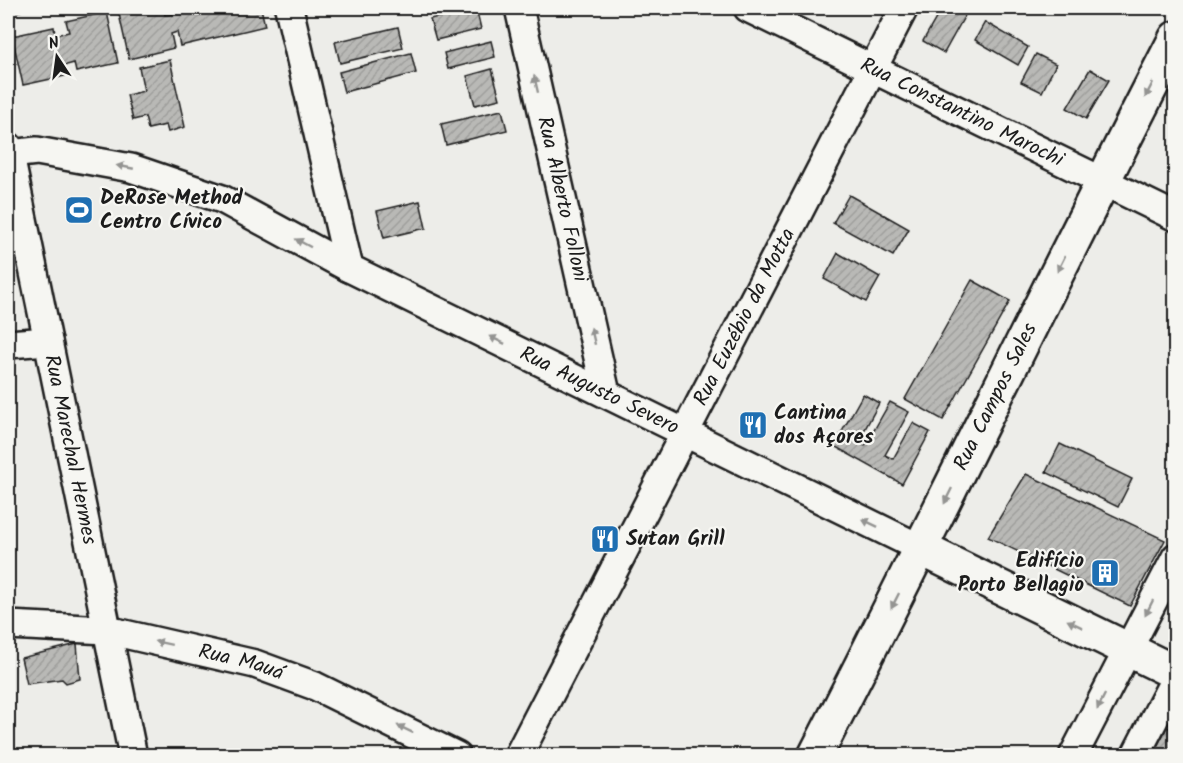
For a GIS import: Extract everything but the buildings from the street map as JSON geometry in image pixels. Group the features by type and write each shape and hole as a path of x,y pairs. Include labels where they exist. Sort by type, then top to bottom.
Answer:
{"main road":[{"name":"Rua Campos Sales","path":"815,756 922,549 1102,181 1176,38"},
{"name":"Rua Augusto Severo","path":"922,549 1176,675"}],"street":[{"path":"289,8 349,268"},
{"name":"Rua Alberto Folloni","path":"519,8 606,393"},
{"name":"Rua Constantino Marochi","path":"748,8 1176,217"},
{"name":"Rua Euzébio da Motta","path":"516,751 904,8"},
{"name":"Rua Augusto Severo","path":"8,150 37,151 131,168 222,199 349,268 922,549"},
{"name":"Rua Marechal Hermes","path":"8,150 133,756"},
{"path":"8,344 48,341"},
{"path":"1073,756 1174,562"},
{"name":"Rua Mauá","path":"8,625 107,630 219,655 287,675 347,700 457,756"},
{"path":"1135,756 1176,675"}],"place":[{"name":"DeRose Method Centro Cívico","path":"79,210"},
{"name":"Cantina dos Açores","path":"753,425"},
{"name":"Sutan Grill","path":"605,539"},
{"name":"Edifício Porto Bellagio","path":"1105,573"}]}
